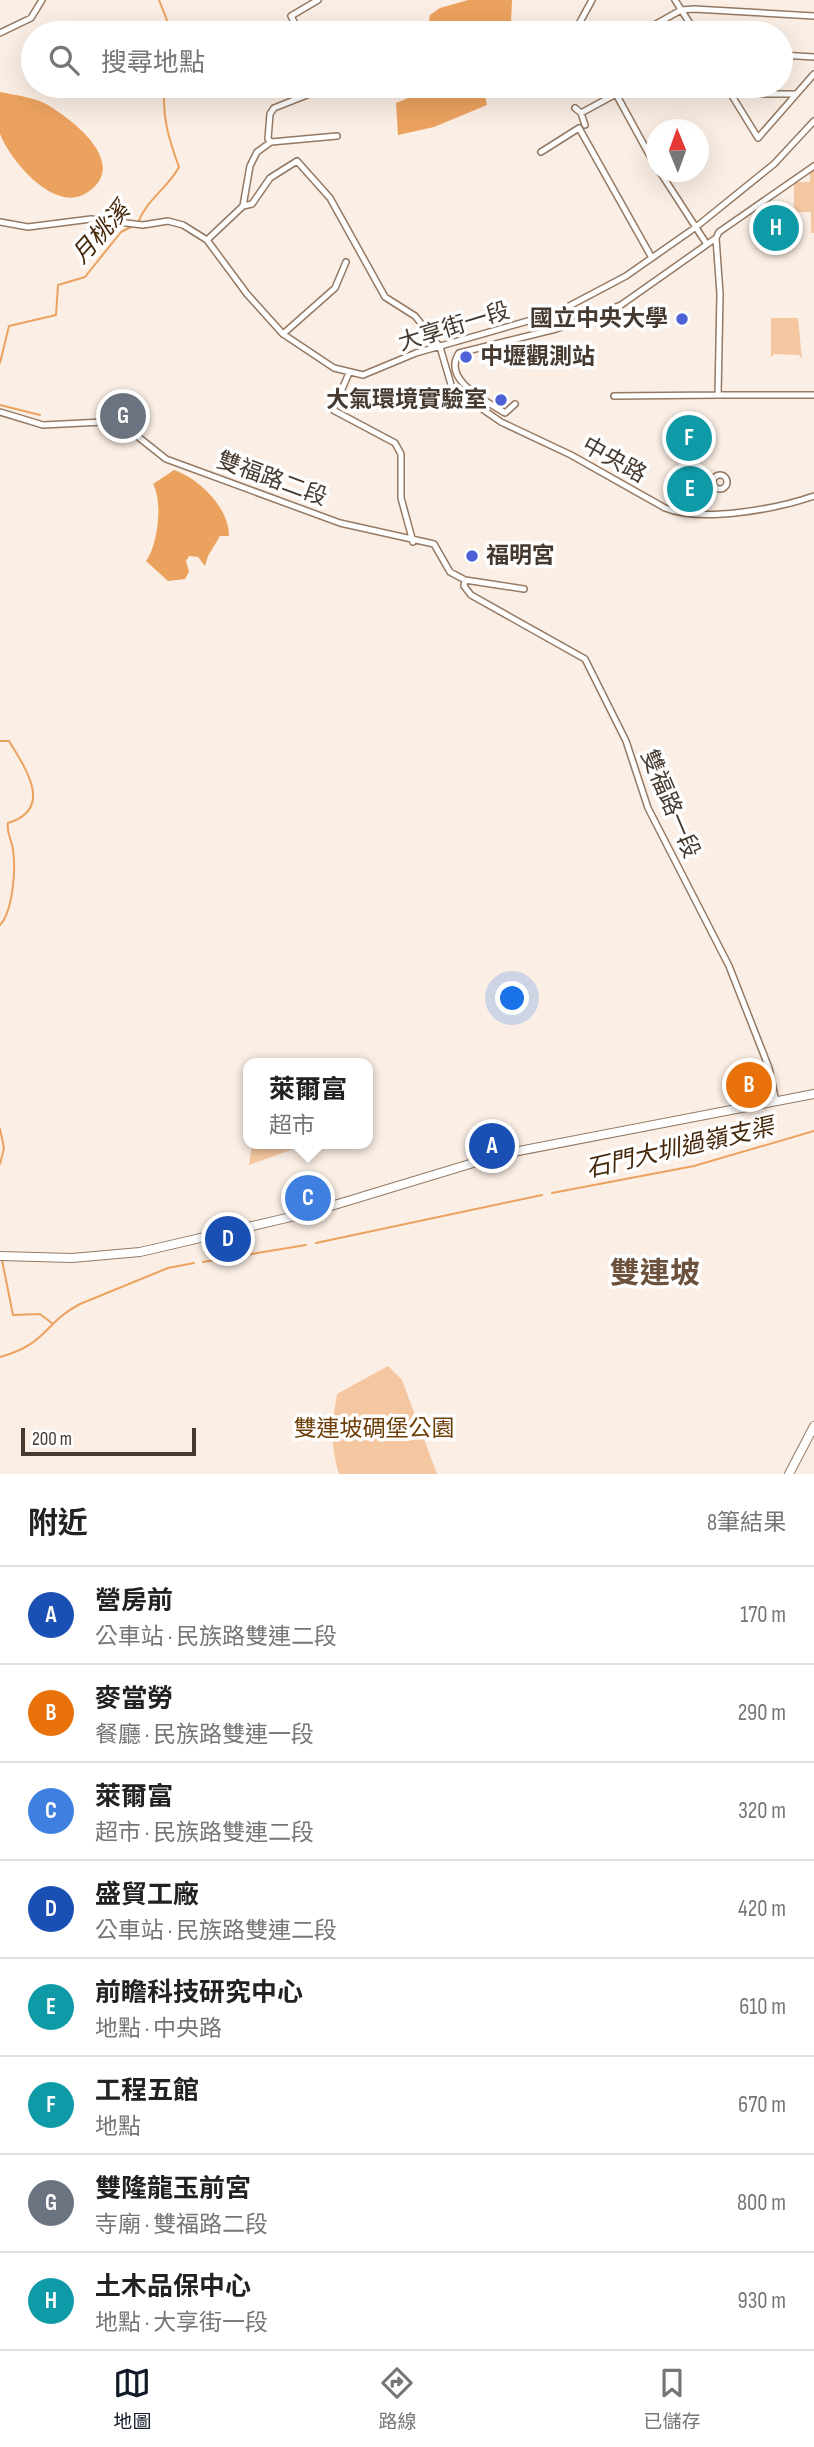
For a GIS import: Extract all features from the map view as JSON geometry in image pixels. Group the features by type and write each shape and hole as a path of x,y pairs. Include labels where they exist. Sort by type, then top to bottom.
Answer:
{"main road":[{"path":"2,1256 72,1258 140,1252 308,1213 503,1154 814,1094"},
{"path":"789,1474 814,1426"}],"street":[{"path":"25,21 31,18 42,0"},
{"path":"294,21 291,16 318,0"},
{"path":"581,21 592,0"},
{"path":"675,0 688,21"},
{"path":"661,21 681,10 814,16"},
{"path":"0,33 21,23"},
{"path":"793,56 814,57"},
{"path":"793,97 814,74"},
{"path":"271,142 268,139 270,114 274,108 298,98"},
{"path":"581,113 609,98"},
{"path":"618,98 646,149"},
{"path":"733,98 758,138 793,98"},
{"path":"575,108 581,113 582,126 652,258"},
{"name":"大享街一段","path":"349,373 363,375 381,370 440,347 556,313 626,276 696,227 774,164 814,121"},
{"path":"541,152 582,126"},
{"path":"243,206 250,166 257,152 271,142 337,136"},
{"path":"207,240 243,206 252,204 270,178 297,161 330,198 385,297 415,316 440,347"},
{"path":"718,395 720,294 716,238 719,232 814,166"},
{"path":"667,182 706,243"},
{"path":"0,222 28,227 86,219 143,225 174,222 207,240 247,294 283,334 334,368 349,373 333,410 395,443 401,454 401,498 413,542"},
{"path":"515,404 505,414 460,382 455,366 459,353 556,329 621,305 716,238"},
{"path":"283,334 335,288 346,262"},
{"name":"中央路","path":"440,347 452,388 501,422 571,455 676,513 710,514 786,504 814,496"},
{"path":"614,396 814,395"},
{"name":"雙福路二段","path":"0,412 43,425 103,422 132,432 166,459 340,523 413,542 434,544 450,572 465,580"},
{"path":"465,580 524,589"},
{"name":"雙福路一段","path":"465,580 464,586 471,596 584,659 625,741 648,808 729,966 769,1068 776,1101"}],"green space":[{"path":"810,169 814,169 814,233 811,233 811,212 794,212 794,182 810,182"},
{"path":"771,318 798,318 802,359 799,355 774,354 771,357"},
{"path":"251,1149 293,1149 249,1165"},
{"name":"雙連坡碉堡公園","path":"388,1366 402,1380 437,1474 339,1474 333,1434 337,1394"}],"shaded area":[{"path":"468,0 512,0 511,21 429,21 430,15 440,8"},
{"path":"0,92 46,104 82,131 92,143 100,155 103,168 99,181 88,192 75,197 62,197 49,191 24,171 0,134"},
{"path":"408,98 486,98 487,105 434,127 398,135 396,103"},
{"path":"174,470 194,480 211,496 224,515 229,536 220,536 205,566 198,557 189,556 186,561 189,572 185,579 168,581 146,561 154,545 158,523 158,501 153,484"}],"waterway":[{"name":"月桃溪","path":"159,0 167,21"},
{"name":"月桃溪","path":"138,223 146,208 179,167 167,127 164,98"},
{"name":"月桃溪","path":"0,363 9,326 56,315 58,285 85,277 121,232 133,226"},
{"path":"0,405 40,415"},
{"path":"0,741 9,741 28,776 33,798 30,808 22,817 8,823 14,858 14,878 11,900 0,925"},
{"path":"0,1129 4,1148 0,1164"},
{"name":"石門大圳過嶺支渠","path":"552,1193 694,1166 814,1131"},
{"name":"石門大圳過嶺支渠","path":"316,1243 542,1195"},
{"name":"石門大圳過嶺支渠","path":"203,1262 306,1245"},
{"path":"2,1260 13,1315 40,1314 53,1324"},
{"name":"石門大圳過嶺支渠","path":"0,1357 27,1346 80,1304 168,1268 194,1263"}],"place":[{"name":"土木品保中心","path":"776,228"},
{"name":"國立中央大學","path":"682,319"},
{"name":"中壢觀測站","path":"466,357"},
{"name":"大氣環境實驗室","path":"501,400"},
{"name":"雙隆龍玉前宮","path":"123,416"},
{"name":"工程五館","path":"689,438"},
{"name":"前瞻科技研究中心","path":"690,489"},
{"name":"福明宮","path":"472,556"},
{"name":"麥當勞","path":"749,1085"},
{"name":"營房前","path":"492,1146"},
{"name":"萊爾富","path":"308,1198"},
{"name":"盛貿工廠","path":"228,1239"}],"district":[{"name":"雙連坡","path":"655,1274"}]}
